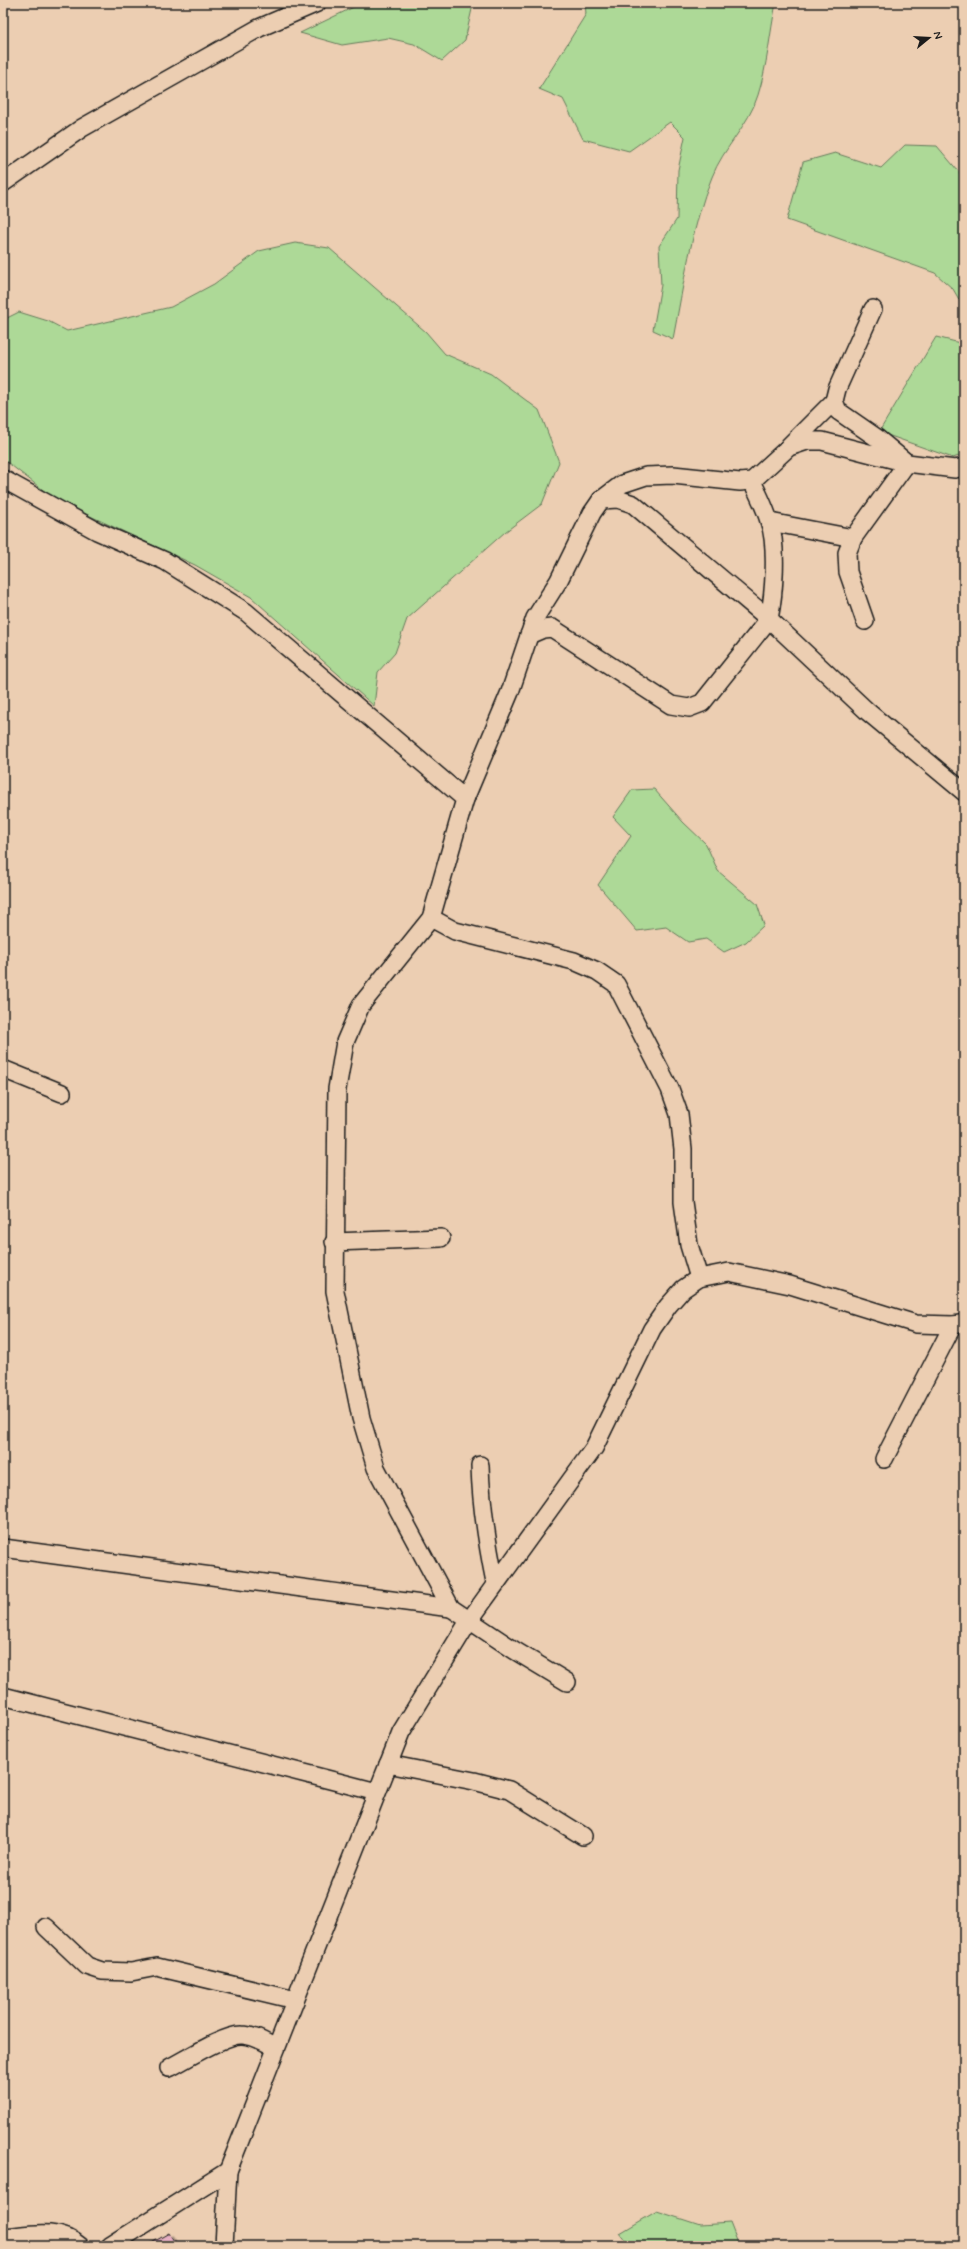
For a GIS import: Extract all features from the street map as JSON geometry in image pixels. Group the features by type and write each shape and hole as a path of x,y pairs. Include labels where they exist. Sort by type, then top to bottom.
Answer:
{"street":[{"path":"3,183 82,128 259,28 317,3"},
{"path":"567,1682 469,1621 451,1608 376,1468 361,1418 335,1291 334,1242 337,1089 345,1042 361,1005 431,918 465,799 507,700 535,618 559,580 592,513 601,500 622,484 646,476 673,475 740,482 752,481 834,401 837,389 873,309"},
{"path":"834,401 838,411 877,438 907,463"},
{"path":"788,447 807,441 822,441 907,463 955,468 964,467"},
{"path":"865,621 848,572 847,554 853,538 907,463"},
{"path":"3,479 97,531 165,561 246,612 465,799"},
{"path":"529,635 543,629 552,628 671,705 689,708 702,703 769,619 772,603 774,559 770,522 752,481"},
{"path":"601,500 618,498 633,504 769,619 868,712 964,792"},
{"path":"770,522 853,538"},
{"path":"431,918 455,931 574,961 597,971 616,984 670,1089 679,1114 683,1149 683,1202 689,1245 698,1278"},
{"path":"3,1069 62,1093"},
{"path":"334,1242 441,1238"},
{"path":"224,2246 228,2171 401,1732 469,1621 495,1582 594,1448 652,1329 668,1306 683,1289 698,1278 729,1272 756,1276 916,1324 958,1324 884,1460"},
{"path":"480,1465 481,1496 495,1582"},
{"path":"3,1548 451,1608"},
{"path":"3,1696 377,1792"},
{"path":"388,1764 474,1781 509,1790 583,1836"},
{"path":"46,1927 87,1966 102,1971 131,1972 157,1967 295,2000"},
{"path":"169,2068 220,2042 240,2034 250,2036 276,2048"},
{"path":"110,2246 228,2171"},
{"path":"3,2237 52,2233 74,2240 80,2246"}],"green space":[{"path":"362,3 476,3 472,9 465,40 442,61 414,44 388,38 342,45 300,33"},
{"path":"585,3 776,3 766,61 754,106 717,166 705,195 689,256 673,339 653,330 661,285 659,246 677,219 678,170 685,137 670,122 629,151 583,139 563,99 539,89 586,14"},
{"path":"905,145 937,146 964,178 964,308 953,289 935,273 787,220 803,162 835,153 881,168"},
{"path":"295,243 329,248 426,332 445,354 491,374 539,410 559,462 542,504 505,532 407,619 395,653 378,672 374,706 251,597 195,565 56,500 3,459 3,320 19,312 48,321 67,331 171,307 214,284 259,251"},
{"path":"936,337 964,344 964,454 953,458 879,432"},
{"path":"654,789 683,822 706,844 718,871 757,904 764,925 746,942 724,952 706,939 688,942 666,927 637,931 598,885 631,836 613,817 632,790"},
{"path":"657,2211 700,2225 730,2223 739,2246 630,2246 620,2233"}],"building":[{"path":"169,2233 177,2246 148,2245"}]}
